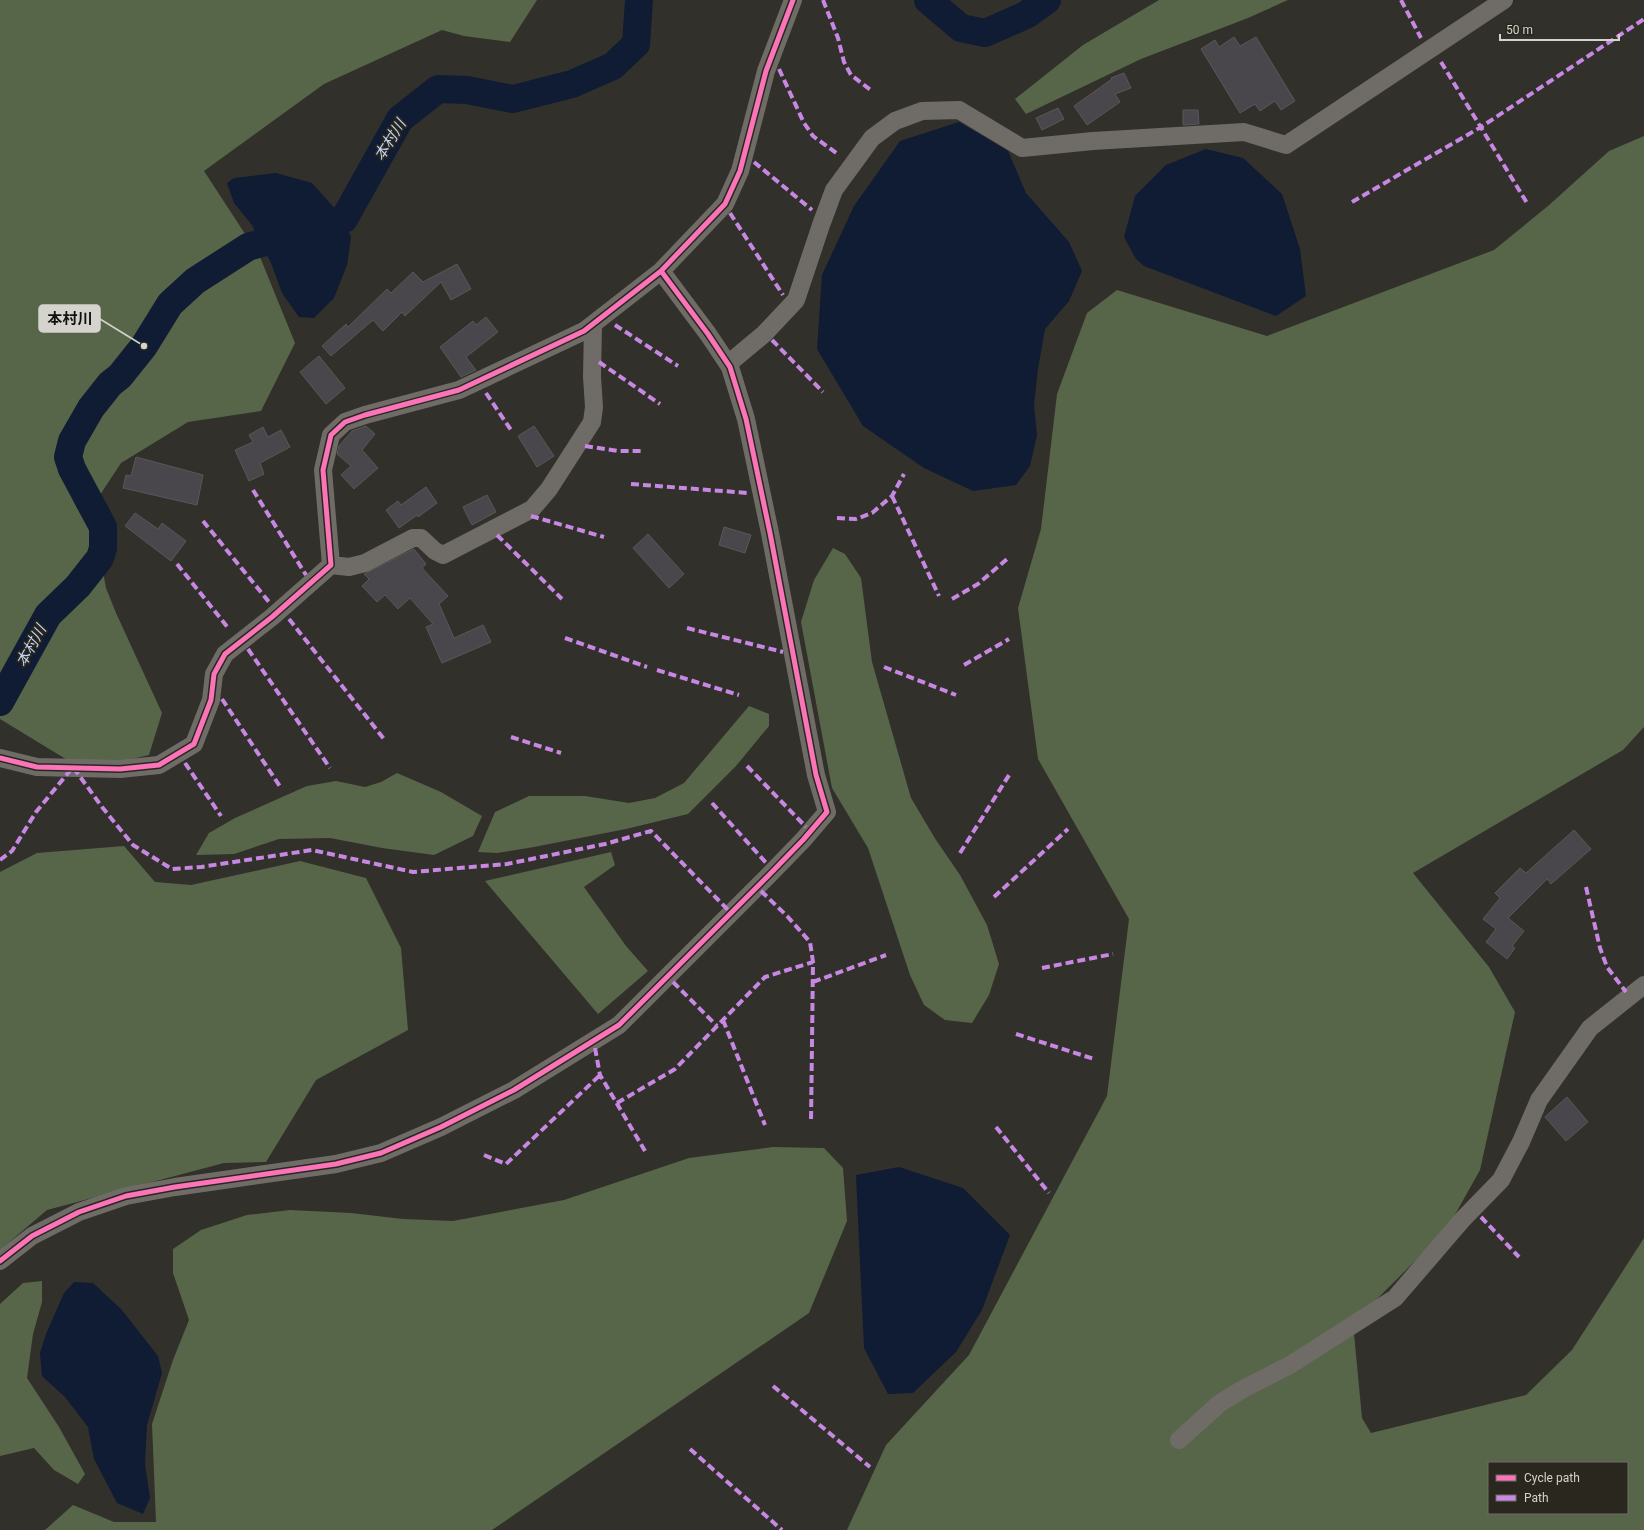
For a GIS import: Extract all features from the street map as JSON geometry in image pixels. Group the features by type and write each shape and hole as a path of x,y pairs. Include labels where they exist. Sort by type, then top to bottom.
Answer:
{"street":[{"path":"331,565 323,470 331,436 346,422 365,415 459,390 584,331 661,271 725,204 740,171 766,71 793,0"},
{"path":"728,364 764,334 796,300 834,190 872,138 895,121 922,111 959,110 1022,148 1093,141 1244,132 1286,145 1504,0"},
{"path":"0,1261 32,1236 79,1212 119,1198 176,1187 336,1164 381,1153 440,1127 514,1090 619,1025 774,870 827,812 816,775 770,533 746,419 730,367 708,334 661,271"},
{"path":"0,758 37,767 120,769 159,765 194,744 211,700 214,674 225,654 272,617 331,565 350,567 365,563 413,538 421,538 435,552 443,555 532,509 549,489 592,422 594,407 592,376 593,324"},
{"path":"1179,1440 1220,1403 1243,1389 1290,1365 1395,1298 1463,1219 1501,1180 1521,1142 1539,1100 1590,1028 1644,985"}],"green space":[{"path":"0,0 537,0 510,42 464,36 442,30 324,84 204,171 260,257 295,343 261,411 188,422 121,463 98,498 102,566 106,588 162,713 149,755 119,762 69,761 0,719"},
{"path":"1159,0 1288,0 1248,18 1141,59 1026,114 1015,99 1083,45"},
{"path":"1644,136 1644,727 1623,750 1413,873 1489,967 1515,1012 1480,1170 1447,1229 1353,1323 1362,1418 1371,1433 1526,1395 1572,1350 1644,1238 1644,1530 847,1530 886,1445 969,1355 1107,1096 1129,919 1038,759 1018,608 1041,529 1057,394 1087,313 1117,290 1267,336 1494,250 1548,206 1609,151"},
{"path":"833,548 845,554 861,578 872,662 911,798 936,840 960,875 987,925 999,964 989,995 972,1023 945,1020 924,1005 910,975 868,848 832,788 801,622 814,580"},
{"path":"749,706 769,714 769,726 736,766 688,814 626,829 534,847 497,853 478,852 495,812 529,796 585,796 629,803 655,798 684,783"},
{"path":"397,773 441,792 482,816 473,836 434,855 382,848 330,838 279,839 234,854 196,855 209,833 235,818 307,786 336,781 365,787 381,782"},
{"path":"124,846 155,882 191,885 300,861 366,878 401,948 408,1030 316,1080 266,1162 224,1163 47,1210 0,1250 0,872 37,853"},
{"path":"611,852 615,865 584,887 626,946 648,971 598,1014 485,881"},
{"path":"773,1147 824,1148 843,1168 847,1221 809,1313 492,1530 45,1530 73,1505 114,1522 156,1522 152,1424 173,1360 189,1320 173,1273 173,1249 201,1230 247,1215 290,1210 351,1213 403,1219 453,1221 564,1200 689,1158"},
{"path":"42,1281 42,1302 33,1334 27,1378 59,1427 85,1474 78,1484 54,1470 34,1448 0,1456 0,1304 23,1283"}],"water":[{"path":"959,122 1008,151 1026,193 1069,242 1082,271 1069,301 1045,329 1034,405 1037,435 1030,466 1016,485 973,491 924,468 863,426 817,349 822,275 854,206 900,141"},
{"path":"1206,149 1243,158 1282,194 1300,249 1306,296 1276,316 1144,266 1136,259 1124,237 1135,196 1166,165"},
{"path":"276,173 312,183 344,219 351,237 347,265 334,298 314,318 299,317 282,293 271,263 252,225 234,203 227,183 234,178"},
{"path":"899,1167 963,1188 1010,1235 982,1310 956,1352 913,1393 888,1394 864,1348 856,1175"},
{"path":"74,1282 93,1283 121,1309 158,1356 162,1373 147,1425 145,1464 150,1498 143,1514 117,1503 94,1459 88,1427 65,1397 42,1376 40,1353 46,1334 64,1293"}],"building":[{"path":"1234,37 1240,46 1256,37 1295,101 1281,110 1275,101 1260,111 1255,104 1240,113 1201,49 1215,40 1219,47"},
{"path":"1124,73 1131,88 1115,94 1120,102 1087,125 1074,106 1112,79 1111,78"},
{"path":"1058,108 1064,119 1042,130 1036,118"},
{"path":"1183,110 1198,110 1199,124 1183,125"},
{"path":"457,264 471,289 451,300 441,282 405,316 402,312 383,331 373,320 331,356 322,346 346,324 348,327 387,289 391,293 413,272 423,282"},
{"path":"486,317 498,332 466,357 476,370 461,377 440,347 473,321 476,325"},
{"path":"319,356 345,388 326,404 300,372"},
{"path":"366,426 375,434 362,450 378,468 354,489 341,475 351,466 337,454 339,446 352,431"},
{"path":"534,426 554,456 537,467 518,436"},
{"path":"263,427 268,437 281,430 290,447 260,463 264,474 249,481 235,450 253,442 249,435"},
{"path":"136,457 203,475 197,505 123,488 126,475 131,476"},
{"path":"426,487 437,503 418,517 417,515 399,528 386,510 398,501 401,505"},
{"path":"487,495 496,512 472,525 463,507"},
{"path":"135,513 158,529 162,523 186,541 171,561 125,526"},
{"path":"724,527 751,535 745,553 719,545"},
{"path":"648,534 684,574 669,588 633,548"},
{"path":"414,549 426,564 422,568 448,596 439,604 454,638 483,625 491,642 442,663 426,627 433,624 410,598 398,609 385,595 377,602 362,586 369,579 364,574"},
{"path":"1574,830 1591,849 1551,884 1547,879 1508,918 1524,931 1512,946 1515,948 1507,959 1486,942 1496,929 1483,919 1500,898 1495,893 1520,868 1526,873"},
{"path":"1567,1097 1588,1122 1566,1141 1545,1117"}],"waterway":[{"name":"本村川","path":"0,702 48,615 78,586 100,558 103,548 103,527 72,469 68,457 72,441 91,408 110,384 120,376 144,346 170,304 195,281 248,247 344,219 400,119 438,89 467,90 513,99 572,84 613,66 636,44 639,0"},
{"name":"本村川","path":"928,0 961,28 985,33 1026,15 1047,0"}],"marked path":[{"path":"823,0 838,38 844,62 851,75 872,91"},
{"path":"1401,0 1421,38"},
{"path":"1352,202 1481,127 1644,19"},
{"path":"1441,62 1527,203"},
{"path":"779,69 804,123 813,136 839,155"},
{"path":"754,162 812,210"},
{"path":"730,213 783,295"},
{"path":"615,325 678,366"},
{"path":"772,340 823,392"},
{"path":"599,362 660,404"},
{"path":"486,393 511,430"},
{"path":"585,446 618,451 641,451"},
{"path":"837,518 856,519 872,513 892,496 904,474"},
{"path":"631,484 748,493"},
{"path":"253,490 306,575"},
{"path":"892,496 939,596"},
{"path":"531,516 604,537"},
{"path":"203,521 269,602"},
{"path":"497,535 562,599"},
{"path":"952,599 978,584 1007,559"},
{"path":"177,564 229,629"},
{"path":"289,619 384,739"},
{"path":"687,628 783,652"},
{"path":"565,638 647,667"},
{"path":"964,665 1009,639"},
{"path":"248,649 330,768"},
{"path":"884,667 956,695"},
{"path":"657,670 739,695"},
{"path":"222,699 281,788"},
{"path":"511,737 561,753"},
{"path":"185,763 221,816"},
{"path":"747,766 806,827"},
{"path":"0,860 12,851 36,812 73,767 102,807 133,845 172,869 201,867 312,850 413,872 507,864 605,844 651,831 731,913"},
{"path":"960,853 1011,772"},
{"path":"712,803 768,865"},
{"path":"994,897 1068,829"},
{"path":"1586,887 1600,948 1607,967 1626,992"},
{"path":"761,891 787,916 810,942 813,962 811,1123"},
{"path":"1042,968 1113,954"},
{"path":"813,982 886,955"},
{"path":"617,1103 675,1069 765,977 813,962"},
{"path":"673,982 717,1026"},
{"path":"723,1020 765,1125"},
{"path":"1016,1034 1094,1059"},
{"path":"595,1048 600,1075 645,1151"},
{"path":"484,1155 506,1164 600,1075"},
{"path":"996,1127 1049,1193"},
{"path":"1481,1217 1519,1257"},
{"path":"773,1386 870,1467"},
{"path":"690,1449 782,1530"}],"cycle path":[{"path":"0,758 37,767 120,769 159,765 194,744 211,700 214,674 225,654 272,617 331,565 323,470 331,435 345,422 365,415 459,390 584,331 661,271 725,204 740,171 766,71 793,0"},
{"path":"0,1261 32,1236 79,1212 126,1196 175,1187 336,1164 381,1153 441,1127 514,1090 619,1025 769,875 803,840 827,812 816,775 770,533 746,419 730,367 708,334 661,271"}],"place":[{"name":"本村川","path":"144,346"}]}
